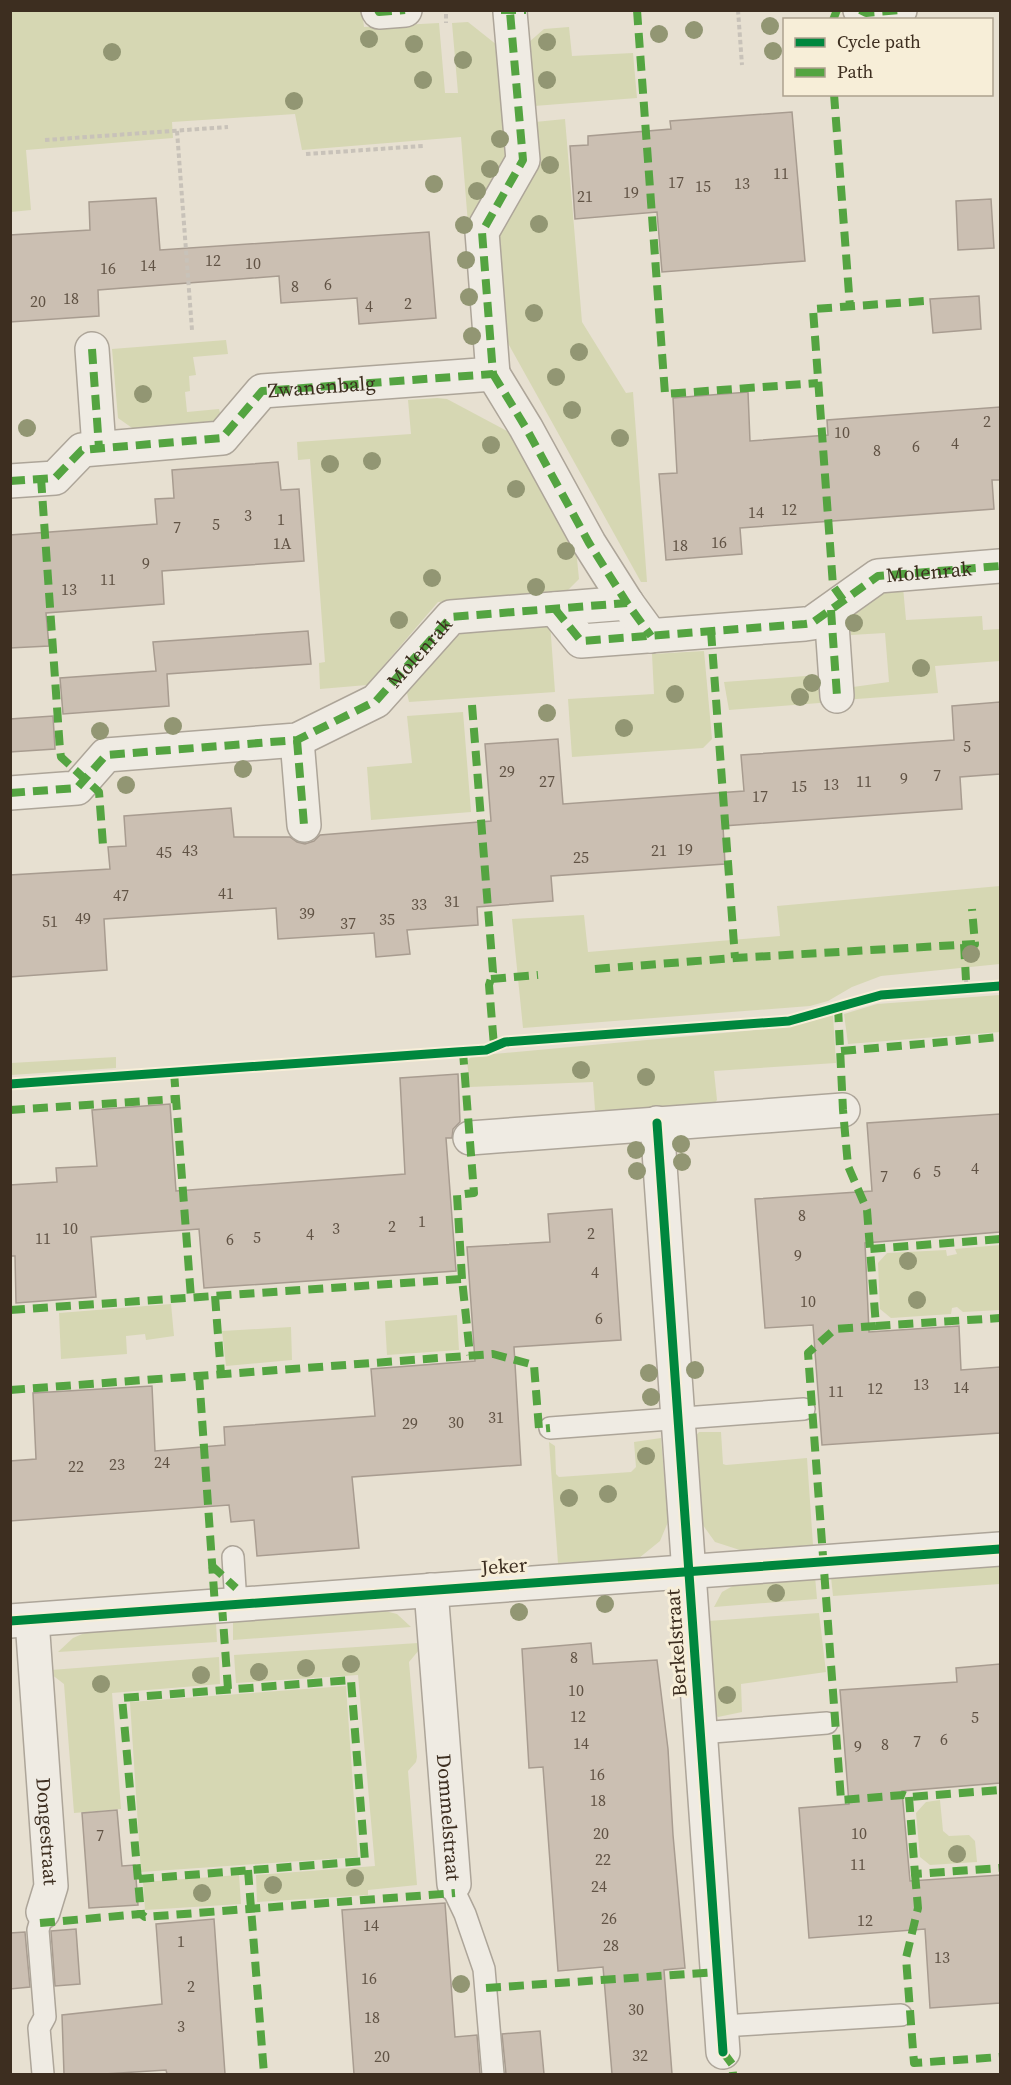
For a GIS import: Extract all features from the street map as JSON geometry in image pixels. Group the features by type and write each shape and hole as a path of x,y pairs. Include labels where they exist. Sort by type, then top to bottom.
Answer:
{"street":[{"path":"378,10 379,12 405,10"},
{"path":"860,10 866,13 900,10"},
{"path":"512,11 523,160 482,232 493,375 526,428 589,543 651,636"},
{"path":"92,349 99,448"},
{"name":"Zwanenbalg","path":"10,481 55,478 82,450 222,438 262,391 493,375"},
{"name":"Molenrak","path":"555,609 581,641 812,623 878,576 1000,566"},
{"name":"Molenrak","path":"10,793 77,788 106,755 297,740 376,702 451,617 627,603"},
{"path":"831,610 837,696"},
{"path":"297,740 304,825"},
{"path":"470,1138 843,1110"},
{"name":"Berkelstraat","path":"657,1124 723,2039"},
{"name":"Jeker","path":"21,1620 1000,1549"},
{"name":"Dommelstraat","path":"430,1590 454,1884"},
{"name":"Dongestraat","path":"21,1620 51,1886 43,1912"}],"lane":[{"path":"549,1428 804,1409"},
{"path":"233,1557 236,1604"},
{"path":"700,1732 827,1723"},
{"name":"Dommelstraat","path":"454,1884 455,1893 465,1914 484,1969 493,2074"},
{"name":"Dongestraat","path":"43,1912 38,1930 45,2017 39,2028 43,2074"},
{"path":"723,2039 901,2015"}],"path":[{"path":"738,10 742,65"},
{"path":"45,140 228,127"},
{"path":"177,131 192,330"},
{"path":"306,154 423,146"},
{"path":"956,989 967,984 978,988"}],"green space":[{"path":"362,10 364,27 439,23 445,93 458,93 452,23 468,22 497,45 507,161 468,224 461,137 302,150 295,114 172,122 173,138 26,150 31,210 11,212 10,11"},
{"path":"569,27 572,56 633,53 637,98 534,106 528,43 544,29"},
{"path":"565,119 582,322 626,393 633,392 647,582 641,582 504,336 496,239 535,122"},
{"path":"226,340 228,354 193,357 196,375 189,376 190,391 185,392 187,412 219,409 220,413 211,424 135,430 118,418 112,349"},
{"path":"447,399 514,437 576,549 579,579 565,593 438,602 367,685 320,689 319,663 325,662 310,459 298,460 297,442 411,434 408,400"},
{"path":"903,587 906,620 982,616 983,630 1000,629 1000,661 935,666 938,693 843,700 853,687 889,682 885,633 851,635 850,616 889,588"},
{"path":"550,622 555,692 409,702 407,693 448,644 468,628"},
{"path":"704,651 712,739 703,748 572,757 568,699 654,694 652,654"},
{"path":"819,675 832,702 729,710 724,682"},
{"path":"463,712 471,812 371,820 367,767 412,763 407,716"},
{"path":"1000,886 1000,964 881,976 852,987 828,1001 810,1006 523,1028 512,919 584,915 588,952 780,936 777,906"},
{"path":"1000,995 1000,1032 848,1044 844,1014 877,1004"},
{"path":"833,1015 836,1063 714,1071 717,1100 713,1105 605,1112 595,1110 593,1082 470,1087 467,1061 472,1056 789,1027"},
{"path":"116,1057 116,1068 11,1075 11,1063"},
{"path":"1000,1245 1000,1310 963,1312 957,1307 952,1308 951,1314 891,1318 880,1309 878,1263 887,1253 946,1250 947,1256 957,1254 955,1249"},
{"path":"171,1304 174,1336 146,1340 145,1334 126,1336 127,1354 61,1359 59,1313"},
{"path":"457,1315 459,1350 387,1355 385,1321"},
{"path":"291,1327 292,1360 226,1366 222,1331"},
{"path":"699,1432 721,1432 723,1464 726,1465 807,1458 813,1545 743,1551 715,1542 700,1521 695,1437"},
{"path":"661,1438 668,1522 660,1541 639,1558 558,1563 549,1442 555,1446 556,1474 559,1477 631,1472 636,1467 634,1442"},
{"path":"1000,1564 1000,1584 833,1596 831,1577"},
{"path":"815,1576 817,1599 714,1607 722,1592 740,1582"},
{"path":"377,1609 397,1614 411,1627 233,1640 233,1621"},
{"path":"819,1613 826,1672 741,1684 742,1712 718,1717 714,1714 708,1621"},
{"path":"216,1622 217,1642 58,1652 73,1638 89,1631"},
{"path":"418,1643 419,1650 409,1662 417,1757 416,1762 408,1771 417,1885 368,1890 368,1895 257,1902 256,1875 375,1866 358,1675 236,1683 234,1655"},
{"path":"219,1657 220,1684 112,1693 121,1809 74,1813 64,1684 51,1674 51,1670"},
{"path":"346,1686 358,1857 141,1872 130,1702"},
{"path":"940,1800 943,1831 949,1836 969,1835 975,1841 977,1862 930,1865 920,1857 916,1813 926,1802"},
{"path":"239,1875 241,1904 145,1910 143,1882"}],"building":[{"path":"792,112 805,261 662,272 657,212 575,219 570,146 588,145 588,136 671,129 670,121"},
{"path":"156,198 160,250 429,232 436,318 359,324 357,298 281,303 279,276 98,290 99,316 10,322 10,235 90,230 89,202"},
{"path":"991,199 994,248 958,250 956,201"},
{"path":"979,296 981,329 933,333 930,299"},
{"path":"748,392 750,441 828,435 827,420 1000,407 1000,480 992,480 994,509 740,528 742,554 666,560 659,474 677,473 673,398"},
{"path":"278,462 281,490 299,489 304,561 162,571 164,604 46,613 49,646 10,648 10,535 157,524 155,499 174,498 172,470"},
{"path":"308,631 311,664 167,674 169,706 63,714 60,678 156,671 153,642"},
{"path":"1000,702 1000,774 960,777 962,809 723,826 725,864 551,876 553,901 477,907 478,925 407,930 410,954 376,957 374,933 278,939 276,908 104,919 107,970 10,977 10,875 110,869 108,847 126,846 124,816 231,808 234,837 290,837 305,844 314,841 320,835 491,821 485,744 558,739 563,804 744,791 741,755 954,740 952,706"},
{"path":"53,716 55,749 10,752 10,719"},
{"path":"458,1074 460,1122 453,1129 452,1138 446,1138 456,1271 204,1288 199,1229 91,1237 96,1297 16,1303 15,1256 10,1256 10,1185 57,1182 56,1168 97,1166 92,1110 170,1104 176,1191 405,1174 400,1078"},
{"path":"1000,1114 1000,1232 865,1243 869,1332 959,1326 961,1370 1000,1367 1000,1433 822,1445 813,1325 765,1328 755,1199 872,1191 867,1123"},
{"path":"612,1209 621,1340 514,1347 521,1465 352,1477 359,1548 257,1556 254,1520 231,1522 229,1505 10,1521 10,1461 36,1459 33,1393 152,1386 155,1451 225,1445 224,1427 375,1416 371,1369 475,1361 467,1247 550,1242 548,1214"},
{"path":"591,1643 593,1664 657,1660 668,1749 685,1968 664,1970 672,2074 612,2074 603,1967 558,1971 543,1767 529,1768 522,1649"},
{"path":"1000,1664 1000,1783 902,1791 910,1881 1000,1875 1000,2003 930,2008 925,1929 809,1938 799,1808 849,1804 840,1690 957,1682 956,1668"},
{"path":"117,1810 122,1866 135,1865 138,1905 89,1908 82,1813"},
{"path":"445,1903 455,2037 477,2035 480,2074 354,2074 342,1910"},
{"path":"214,1919 225,2074 167,2074 166,2070 64,2074 62,2015 162,2004 156,1924"},
{"path":"76,1929 80,1984 55,1986 51,1931"},
{"path":"25,1932 30,1987 10,1989 10,1933"},
{"path":"540,2031 544,2074 506,2074 502,2034"}],"marked path":[{"path":"378,10 379,12 405,10"},
{"path":"501,10 526,10"},
{"path":"637,10 665,394 818,383"},
{"path":"834,18 837,10"},
{"path":"860,10 866,13 900,10"},
{"path":"10,481 55,478 82,450 222,438 262,391 493,374 482,232 523,160 510,12"},
{"path":"834,96 850,307"},
{"path":"843,600 833,586 813,309 925,301"},
{"path":"92,349 99,448"},
{"path":"493,374 526,428 589,543 627,603"},
{"path":"41,478 61,757 99,792 103,845"},
{"path":"555,609 581,641 805,624 812,623 878,576 1000,566"},
{"path":"10,793 77,788 106,755 297,740 376,701 451,617 627,603 651,636"},
{"path":"831,610 837,696"},
{"path":"711,631 735,958"},
{"path":"472,705 493,972 489,985 494,1046"},
{"path":"297,740 304,825"},
{"path":"595,969 975,944 972,909"},
{"path":"964,944 966,980"},
{"path":"491,979 538,975"},
{"path":"838,1007 848,1166 867,1210 870,1249"},
{"path":"841,1051 1000,1037"},
{"path":"462,1279 457,1195 474,1193 463,1052"},
{"path":"174,1072 191,1298"},
{"path":"10,1110 176,1099"},
{"path":"1000,1239 870,1249 876,1326 1000,1318"},
{"path":"10,1310 462,1279 470,1355"},
{"path":"215,1296 221,1374"},
{"path":"876,1326 835,1329 808,1353 841,1800 1000,1790"},
{"path":"10,1390 493,1354 534,1365 539,1429 550,1428"},
{"path":"199,1375 215,1606"},
{"path":"211,1565 236,1588"},
{"path":"222,1606 228,1689"},
{"path":"139,1879 365,1861 351,1680 122,1698 141,1914"},
{"path":"909,1797 915,1874 1000,1868"},
{"path":"248,1870 264,2074"},
{"path":"915,1874 918,1908 906,1958 914,2063 1000,2057"},
{"path":"40,1923 455,1893"},
{"path":"486,1988 717,1972"},
{"path":"723,2052 732,2064 733,2074"}],"cycle path":[{"path":"10,1084 486,1050 505,1042 789,1021 881,995 1000,986"},
{"path":"657,1123 723,2052"},
{"path":"10,1621 1000,1549"}]}
